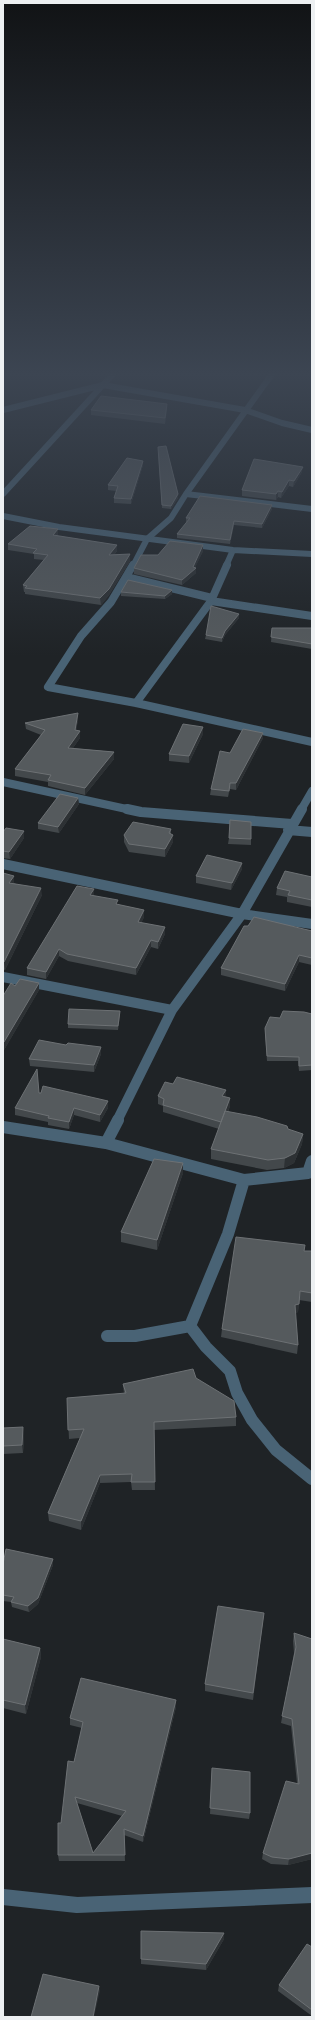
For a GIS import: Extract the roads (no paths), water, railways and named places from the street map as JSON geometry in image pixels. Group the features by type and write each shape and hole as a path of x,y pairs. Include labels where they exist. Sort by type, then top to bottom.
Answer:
{"street":[{"path":"3,494 27,468"},
{"path":"204,468 171,518 147,539 111,602 81,636 48,687 136,703 312,742"},
{"path":"186,494 312,509"},
{"path":"3,516 60,527 233,550 312,554"},
{"path":"136,703 212,599 233,550"},
{"path":"126,577 212,599 312,616"},
{"path":"3,782 141,812 290,827 312,832"},
{"path":"106,1142 172,1010 242,914 290,827 312,791"},
{"path":"3,864 242,914 312,924"},
{"path":"3,978 172,1010"},
{"path":"3,1127 106,1142 244,1180 310,1177 312,1161"},
{"path":"190,1326 228,1234 244,1180"},
{"path":"107,1336 135,1336 190,1326"},
{"path":"190,1326 206,1347 230,1371 237,1393 252,1420 276,1450 312,1480"},
{"path":"3,1897 77,1905 312,1895"}]}
